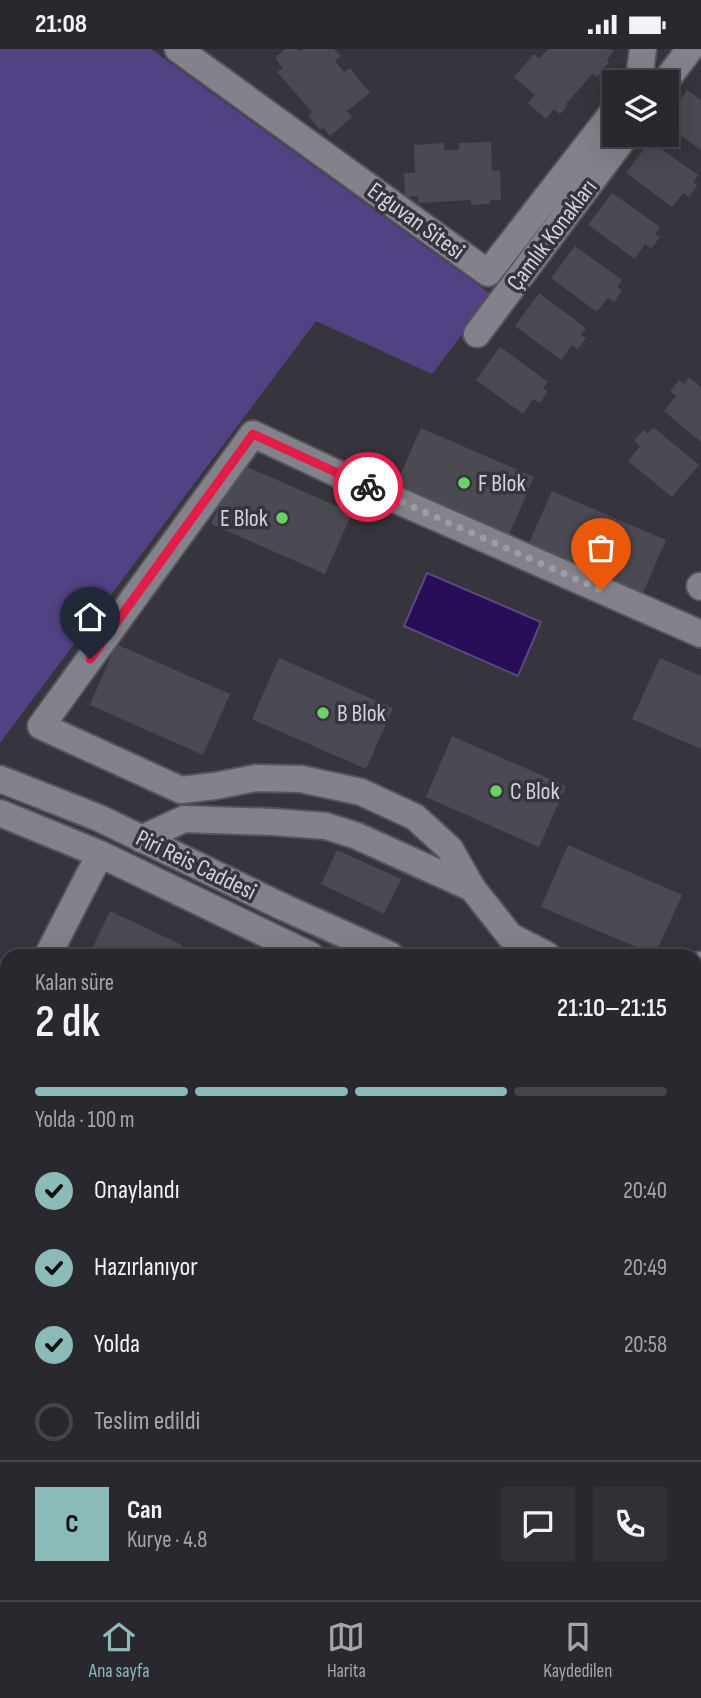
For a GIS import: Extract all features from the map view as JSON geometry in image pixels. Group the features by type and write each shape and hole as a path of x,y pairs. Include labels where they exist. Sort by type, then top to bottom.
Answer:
{"street":[{"name":"Erguvan Sitesi","path":"178,49 488,273 602,126"},
{"path":"640,70 643,49"},
{"path":"674,70 690,49"},
{"name":"Çamlık Konakları","path":"477,334 617,147"},
{"path":"535,949 510,936 472,888 450,849 415,817 361,792 301,779 256,778 181,789 41,726 253,434 701,634"},
{"name":"Piri Reis Caddesi","path":"0,779 99,818 377,949"},
{"name":"Piri Reis Caddesi","path":"0,813 100,854 297,949"},
{"path":"141,839 184,819 326,825 472,888"},
{"path":"51,949 100,854"}],"shaded area":[{"path":"0,49 151,49 492,295 432,374 316,321 0,743"},
{"path":"427,573 541,622 518,676 404,626"}],"building":[{"path":"285,49 334,49 341,56 335,61 344,72 350,68 370,93 347,111 352,117 330,136 323,127 320,130 308,115 312,112 277,72 283,68 275,58"},
{"path":"548,49 614,51 597,77 593,73 560,114 554,109 546,119 528,103 535,95 514,77 534,54 539,59"},
{"path":"687,90 701,100 701,150 679,134 679,102"},
{"path":"491,142 492,171 500,171 501,200 490,200 490,204 471,205 471,200 418,203 418,196 405,197 404,173 415,173 414,145 444,143 444,150 459,150 459,143"},
{"path":"646,147 658,147 698,175 693,182 697,185 689,197 683,193 672,207 626,173"},
{"path":"612,193 660,227 655,234 660,237 651,249 645,244 635,259 588,225"},
{"path":"575,246 622,280 617,287 622,290 614,302 608,297 597,312 551,278"},
{"path":"539,293 586,328 581,335 586,338 578,349 572,345 561,360 515,326"},
{"path":"500,347 548,382 543,388 548,392 540,403 533,399 523,414 476,380"},
{"path":"689,377 701,387 701,442 664,411 676,396 670,392 679,380 684,384"},
{"path":"653,427 699,465 672,497 628,461 640,446 634,441 643,430 648,434"},
{"name":"F Blok","path":"421,428 534,477 507,539 394,489"},
{"name":"E Blok","path":"239,463 352,513 325,574 211,524"},
{"path":"552,491 666,540 639,602 525,552"},
{"path":"116,644 230,694 203,755 90,705"},
{"name":"B Blok","path":"279,658 393,708 366,769 252,719"},
{"path":"660,658 701,676 701,749 632,719"},
{"name":"C Blok","path":"452,736 566,786 539,847 426,797"},
{"path":"568,845 682,895 658,949 641,949 541,907"},
{"path":"337,850 401,879 384,914 321,884"},
{"path":"110,911 182,945 180,949 92,949"}],"way so far":[{"path":"368,487 601,590"}],"place":[{"name":"F Blok","path":"464,483"},
{"name":"E Blok","path":"282,518"},
{"name":"B Blok","path":"323,713"},
{"name":"C Blok","path":"496,791"}],"route":[{"path":"90,659 253,434 368,487"}]}
